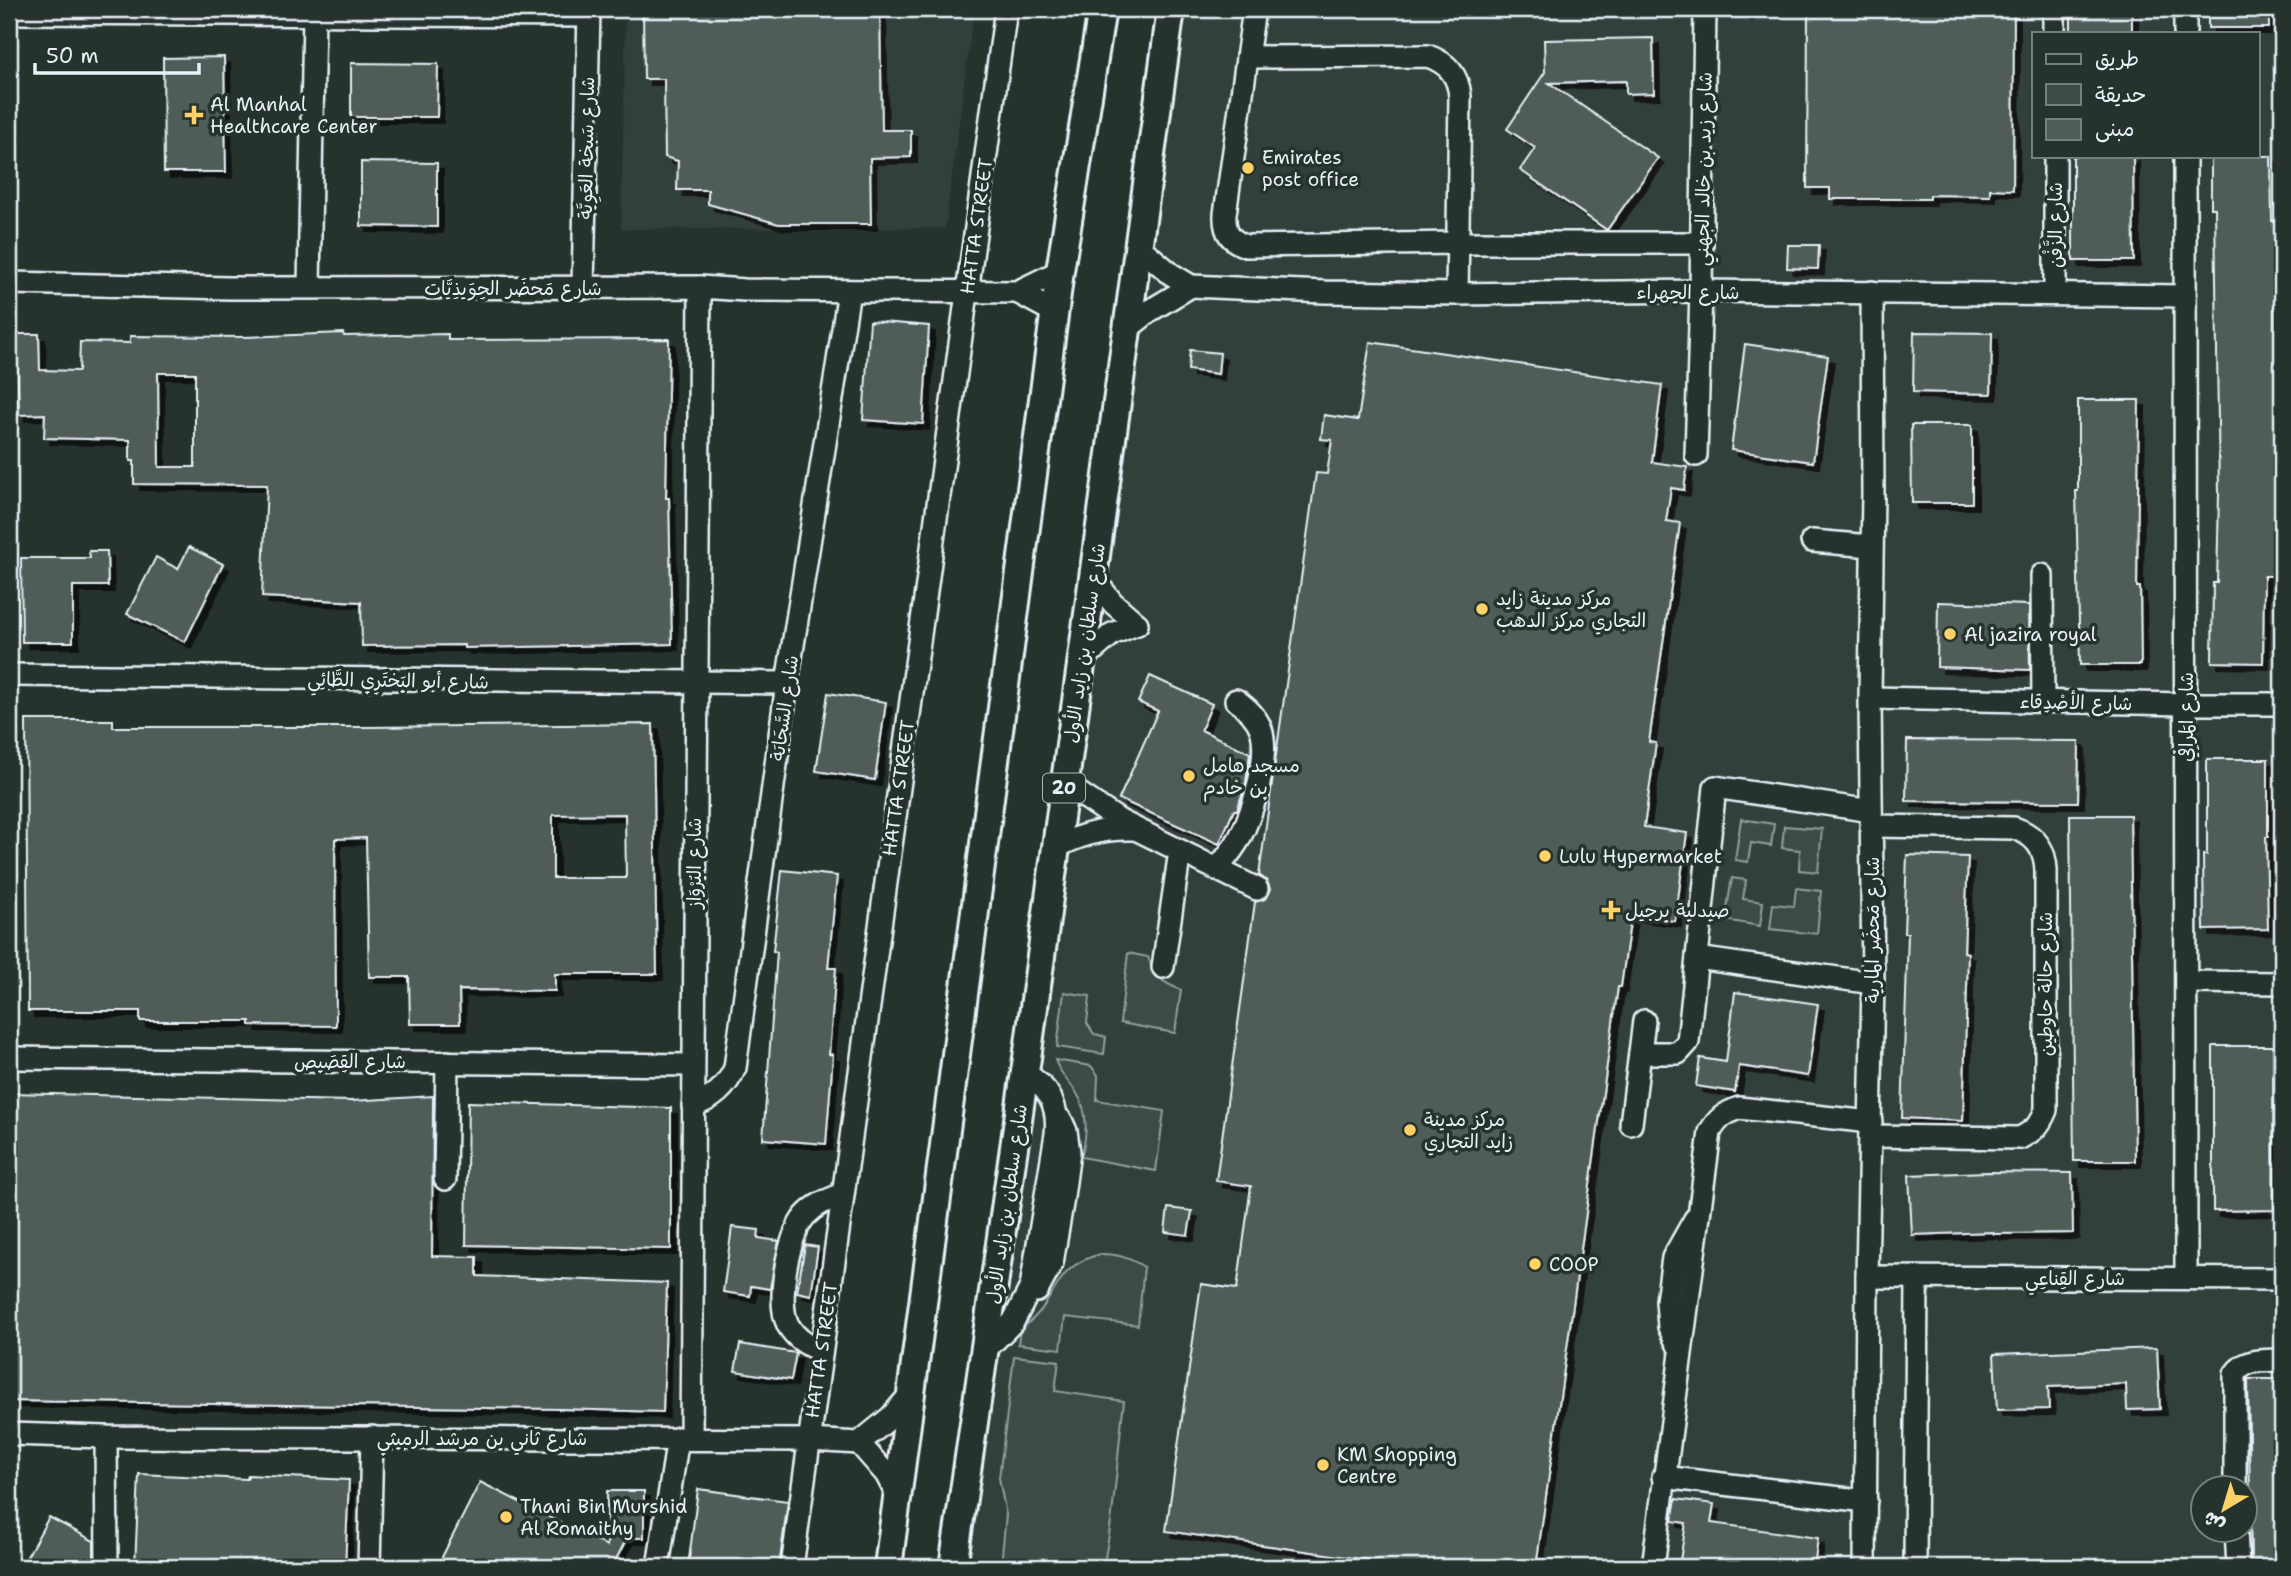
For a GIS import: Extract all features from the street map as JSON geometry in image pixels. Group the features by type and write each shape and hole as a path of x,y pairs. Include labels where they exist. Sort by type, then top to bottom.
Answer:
{"main road":[{"path":"888,1567 1054,312 1102,9"},
{"name":"شارع سلطان بن زايد الأول","path":"953,1567 986,1349 1171,9"}],"street":[{"name":"HATTA STREET","path":"792,1567 1006,9"},
{"path":"1254,9 1225,214 1226,231 1231,238 1246,246 1702,243"},
{"name":"شارع زيد بن خالد الجهني","path":"1696,456 1705,9"},
{"path":"2054,9 2054,32"},
{"path":"2185,9 2185,32"},
{"path":"9,13 589,12"},
{"name":"شارع سَبخة العَوِيَّة","path":"583,288 589,12"},
{"path":"309,286 314,13"},
{"path":"1247,57 1428,56 1448,66 1459,86 1457,294"},
{"name":"شارع الزَّفْن","path":"2055,158 2055,294"},
{"name":"شارع المَرافِي","path":"2185,158 2186,1278"},
{"path":"1127,329 1151,310 1191,286 1171,274 1138,246"},
{"name":"شارع مَحضَر الحِوَيذِيَّات","path":"9,283 230,288 700,287 1017,292 1060,271"},
{"name":"شارع الجهراء","path":"1191,286 1457,294 1701,291 2185,296"},
{"name":"شارع البُرْوَاز","path":"658,1567 684,1438 693,1106 700,287"},
{"name":"شارع السَّحَابَة","path":"693,1106 712,1098 722,1090 735,1068 788,682 849,290"},
{"name":"شارع مَحضَر الحِوَيذِيَّات","path":"1017,292 1054,312"},
{"name":"شارع مَحضَر المارية","path":"1865,1567 1872,983 1872,292"},
{"path":"1812,541 1871,546"},
{"path":"2042,575 2043,701"},
{"path":"1082,660 1112,634 1137,624 1113,603 1093,578"},
{"name":"شارع أبو البَختَرِي الطَّائِي","path":"9,675 788,682"},
{"name":"شارع الأصْدِقاء","path":"1870,698 2282,704"},
{"path":"1217,869 1238,842 1246,826 1254,802 1264,750 1260,726 1254,716 1236,700"},
{"path":"1064,783 1098,808 1135,829 1257,889"},
{"path":"1640,1053 1678,1053 1684,1049 1690,1034 1715,787 1871,818"},
{"name":"شارع حالة حاوطين","path":"1871,818 2014,828 2025,832 2042,848 2046,870 2046,1110 2041,1122 2032,1132 2020,1138 1871,1129"},
{"path":"1055,848 1091,832 1135,829"},
{"path":"1163,967 1180,852"},
{"path":"1697,958 1872,983"},
{"path":"2187,982 2282,983"},
{"path":"1631,1124 1644,1021"},
{"name":"شارع القِصَيص","path":"9,1058 692,1065"},
{"path":"445,1179 447,1062"},
{"path":"986,1349 1013,1322 1031,1287 1056,1134 1056,1113 1048,1091 1037,1080 1024,1073"},
{"path":"1653,1567 1710,1132 1716,1121 1727,1112 1739,1108 1753,1108 1871,1129"},
{"path":"821,1351 806,1345 795,1335 787,1322 783,1307 787,1259 792,1237 803,1218 814,1207 841,1195"},
{"name":"شارع القِناعِي","path":"1867,1276 2282,1279"},
{"path":"1916,1567 1917,1278"},
{"path":"2235,1474 2235,1374 2238,1368 2249,1362 2282,1360"},
{"path":"897,1495 886,1475 859,1443 891,1417 909,1396"},
{"name":"شارع ثاني بن مرشد الرميثي","path":"9,1434 106,1437 684,1438 859,1443"},
{"path":"106,1437 107,1567"},
{"path":"369,1567 372,1437"},
{"path":"1663,1477 1866,1501"},
{"path":"2237,1544 2238,1567"}],"shaded area":[{"path":"626,9 974,9 945,228 621,229"},
{"path":"1184,9 2282,9 2282,1567 965,1567"}],"green space":[{"path":"1741,819 1774,824 1771,846 1751,843 1748,862 1735,860"},
{"path":"1784,826 1822,829 1818,872 1799,870 1800,850 1782,848"},
{"path":"1732,878 1746,880 1743,899 1763,902 1760,926 1725,920"},
{"path":"1796,888 1821,891 1817,934 1770,929 1773,904 1794,906"},
{"path":"1128,953 1148,957 1160,978 1181,990 1175,1033 1120,1023"},
{"path":"1064,992 1090,996 1087,1023 1094,1034 1106,1037 1104,1054 1057,1047"},
{"path":"1055,1060 1091,1066 1098,1075 1097,1100 1164,1111 1156,1171 1081,1157 1085,1141 1083,1107"},
{"path":"1101,1254 1124,1257 1144,1267 1138,1325 1065,1317 1061,1349 1018,1344 1020,1329 1043,1308 1063,1276 1084,1260"},
{"path":"1014,1356 1059,1361 1055,1391 1124,1401 1113,1505 1103,1567 1001,1565 1006,1515 999,1478"}],"building":[{"path":"643,9 880,9 882,130 911,130 911,157 870,158 871,224 779,224 708,204 708,190 677,190 678,161 665,157 664,79 644,79"},
{"path":"1808,9 2014,9 2013,190 1990,189 1990,196 1930,195 1930,199 1830,199 1830,188 1807,188"},
{"path":"2071,9 2132,9 2132,32 2071,32"},
{"path":"2208,9 2269,9 2269,28 2208,28"},
{"path":"1653,38 1654,93 1626,94 1626,81 1549,83 1658,158 1607,230 1520,170 1535,148 1507,129 1545,72 1544,40"},
{"name":"Al Manhal Healthcare Center","path":"224,57 226,172 164,172 163,58"},
{"path":"351,63 438,64 437,117 351,117"},
{"path":"2271,156 2272,221 2276,221 2275,299 2280,477 2277,576 2264,576 2263,663 2212,662 2213,583 2217,583 2219,494 2215,208 2211,208 2211,158"},
{"path":"2073,158 2133,158 2134,261 2073,261"},
{"path":"361,162 437,163 437,227 361,226"},
{"path":"1788,245 1819,245 1818,269 1787,268"},
{"path":"870,321 929,326 923,424 863,420"},
{"path":"1914,332 1992,333 1991,394 1913,392"},
{"path":"343,333 344,336 448,334 448,340 669,339 666,498 669,498 672,644 464,648 464,645 362,646 361,602 262,597 267,485 134,484 130,440 44,438 45,414 19,415 16,334 39,334 40,370 79,371 80,342 130,343 130,336 245,337","holes":["158,373 195,373 195,467 159,467"]},
{"name":"مركز مدينة زايد التجاري","path":"1370,342 1662,385 1652,462 1687,467 1684,490 1671,488 1666,521 1680,523 1649,742 1656,743 1644,827 1687,833 1675,921 1631,915 1621,987 1618,987 1536,1567 1416,1567 1166,1531 1201,1284 1237,1289 1251,1186 1216,1181 1255,902 1265,899 1270,889 1267,881 1259,875 1316,473 1327,474 1332,440 1321,439 1324,415 1358,420"},
{"path":"1745,344 1828,356 1813,462 1731,450"},
{"path":"1190,350 1220,353 1218,374 1188,370"},
{"path":"2078,400 2139,400 2137,587 2140,587 2141,665 2080,665 2076,491"},
{"path":"1911,425 1972,425 1972,503 1912,503"},
{"path":"189,547 223,564 185,642 127,614 156,557 178,569"},
{"path":"89,551 107,551 108,586 73,586 73,642 22,642 21,558 90,558"},
{"path":"1938,602 2029,605 2030,670 1937,667"},
{"name":"مسجد هامل بن خادم","path":"1150,676 1212,704 1201,730 1250,753 1246,782 1237,810 1234,810 1219,844 1119,799 1158,711 1138,702"},
{"path":"828,693 886,702 875,780 816,771"},
{"path":"26,720 113,720 113,727 653,724 657,974 555,974 555,991 459,990 460,1024 410,1024 409,977 369,977 366,838 335,839 336,1026 250,1025 250,1021 140,1021 140,1011 28,1011","holes":["625,814 626,878 553,878 553,815"]},
{"path":"1907,740 2079,741 2078,802 1906,801"},
{"path":"2207,759 2268,759 2268,929 2204,930 2203,855 2207,855"},
{"path":"2070,815 2130,815 2135,1161 2074,1161"},
{"path":"1907,855 1968,857 1964,952 1968,953 1963,1121 1902,1118 1908,933 1904,933"},
{"path":"782,870 837,876 828,968 836,968 829,1054 833,1055 826,1144 763,1139 777,952 773,951"},
{"path":"1735,992 1818,1004 1808,1076 1739,1066 1735,1092 1696,1086 1700,1058 1726,1062"},
{"path":"2213,1046 2273,1046 2274,1210 2213,1211"},
{"path":"9,1093 351,1101 433,1096 432,1256 477,1257 477,1276 667,1283 663,1412 9,1401"},
{"path":"468,1102 671,1108 671,1249 466,1245"},
{"path":"2072,1173 2073,1233 1912,1235 1909,1175"},
{"path":"1168,1208 1192,1211 1188,1235 1165,1232"},
{"path":"732,1227 759,1230 758,1238 779,1241 770,1289 751,1286 750,1296 723,1292"},
{"path":"805,1245 818,1247 811,1295 797,1292"},
{"path":"740,1344 796,1353 791,1380 735,1371"},
{"path":"2157,1348 2160,1409 2127,1410 2126,1384 2048,1387 2049,1409 1997,1410 1994,1354"},
{"path":"2248,1379 2282,1379 2282,1560 2251,1561 2251,1544 2260,1544 2260,1474 2250,1474"},
{"path":"139,1474 247,1479 248,1475 349,1480 345,1567 135,1567"},
{"name":"Thani Bin Murshid Al Romaithy","path":"480,1482 607,1546 607,1491 644,1491 644,1538 627,1538 612,1567 437,1567"},
{"path":"698,1489 788,1501 779,1567 688,1567"},
{"path":"1676,1499 1714,1504 1711,1523 1818,1538 1814,1567 1679,1567 1686,1523 1672,1521"},
{"path":"49,1517 94,1541 94,1567 34,1567 24,1562"}],"place":[{"name":"Al Manhal Healthcare Center","path":"194,115"},
{"name":"Emirates post office","path":"1248,168"},
{"name":"مركز مدينة زايد التجاري مركز الدهب","path":"1482,609"},
{"name":"Al jazira royal","path":"1950,634"},
{"name":"مسجد هامل بن خادم","path":"1189,776"},
{"name":"Lulu Hypermarket","path":"1545,856"},
{"name":"صيدلية برجيل","path":"1611,910"},
{"name":"مركز مدينة زايد التجاري","path":"1410,1130"},
{"name":"COOP","path":"1535,1264"},
{"name":"KM Shopping Centre","path":"1323,1465"},
{"name":"Thani Bin Murshid Al Romaithy","path":"506,1517"}]}
